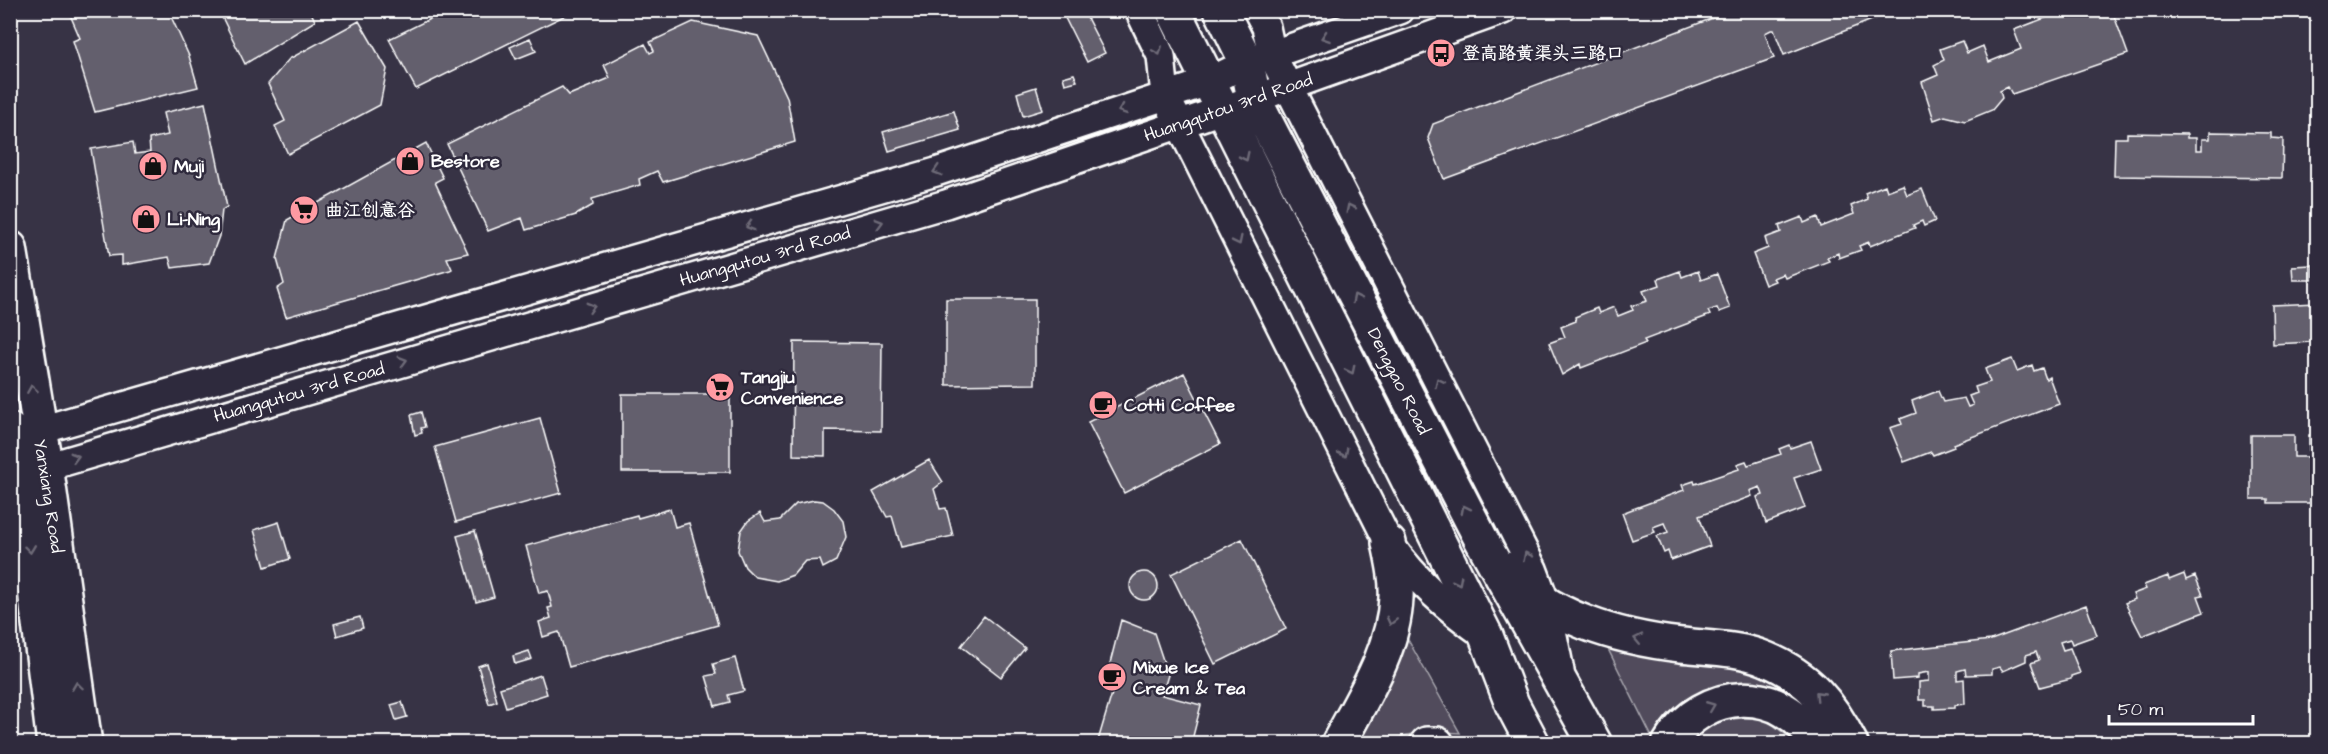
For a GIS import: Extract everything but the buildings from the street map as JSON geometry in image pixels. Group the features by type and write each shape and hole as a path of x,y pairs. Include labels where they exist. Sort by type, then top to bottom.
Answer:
{"main road":[{"name":"Denggao Road","path":"1173,10 1486,636 1512,704 1533,744"},
{"name":"Denggao Road","path":"1221,10 1260,59 1254,99 1480,539 1595,744"},
{"name":"Yanxiang Road","path":"10,249 20,433 54,744"},
{"name":"Yanxiang Road","path":"25,487 85,744"},
{"path":"1480,539 1508,572 1545,601 1586,622 1637,639 1741,652 1765,658 1788,670 1814,689 1834,710 1851,744"},
{"path":"1338,744 1376,672 1391,624 1396,600 1396,576 1389,543"},
{"path":"1669,744 1683,723 1709,705 1744,699 1764,702 1791,714 1802,723 1817,744"},
{"path":"1427,744 1437,744"}],"street":[{"path":"1139,10 1161,56 1165,95 1389,543 1407,568 1446,608 1486,636"},
{"path":"1257,10 1266,27 1260,59 1288,87 1516,533 1545,601 1566,692"},
{"name":"Huangqutou 3rd Road","path":"25,487 946,204 1180,124 1260,59 1400,10"},
{"name":"Huangqutou 3rd Road","path":"20,433 936,172 1165,95 1254,99 1503,10"}],"shaded area":[{"path":"1402,629 1460,733 1425,731 1403,736 1389,743 1348,744"},
{"path":"1601,635 1770,672 1825,719 1778,693 1655,743"},
{"path":"1741,718 1764,718 1798,744 1689,744 1712,725"}],"place":[{"name":"登高路黄渠头三路口","path":"1441,53"},
{"name":"Bestore","path":"410,161"},
{"name":"Muji","path":"153,166"},
{"name":"曲江创意谷","path":"304,210"},
{"name":"Li-Ning","path":"146,219"},
{"name":"Tangjiu Convenience","path":"720,387"},
{"name":"Cotti Coffee","path":"1103,405"},
{"name":"Mixue Ice Cream & Tea","path":"1112,677"}]}
